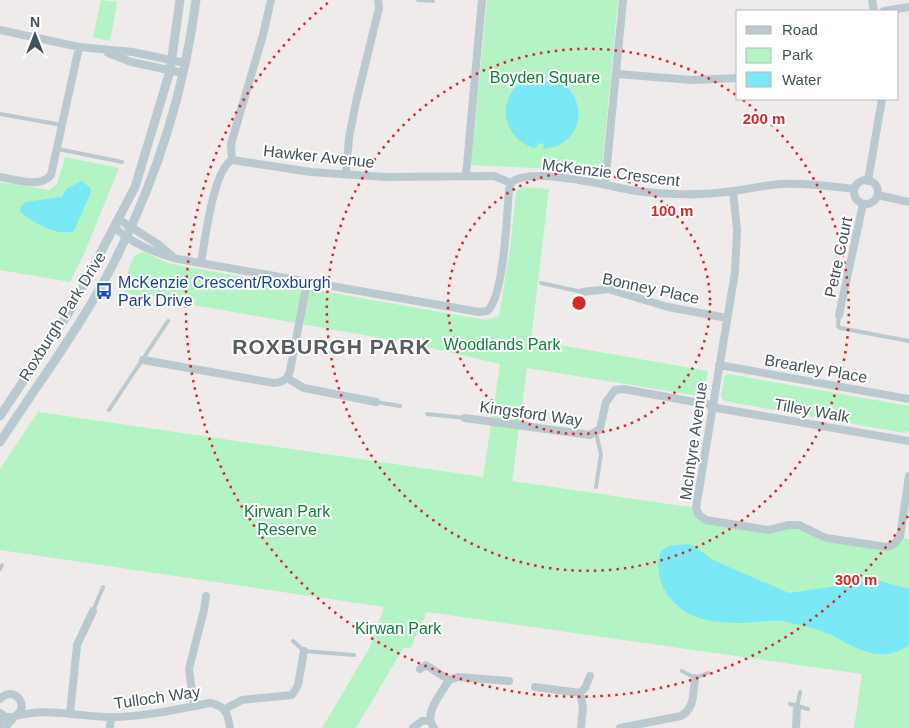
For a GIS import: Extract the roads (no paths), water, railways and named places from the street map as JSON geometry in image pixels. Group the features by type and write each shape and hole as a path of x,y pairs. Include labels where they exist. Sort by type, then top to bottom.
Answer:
{"street":[{"name":"Roxburgh Park Drive","path":"0,416 70,311 135,187 170,71 180,0"},
{"name":"Roxburgh Park Drive","path":"0,442 102,286 126,238 168,131 184,73 196,0"},
{"path":"201,262 212,204 223,168 232,160 231,144 263,35 271,0"},
{"path":"466,176 482,0"},
{"path":"605,185 624,0"},
{"path":"346,174 356,102 380,1"},
{"path":"890,10 909,7"},
{"path":"0,30 79,47 133,52 185,63"},
{"path":"0,177 35,183 46,181 52,174 79,47"},
{"path":"99,50 131,62 184,73"},
{"path":"617,74 692,80 736,78"},
{"path":"868,181 882,100"},
{"name":"Hawker Avenue","path":"232,160 385,177 494,176 511,183"},
{"name":"McKenzie Crescent","path":"511,183 522,176 681,195 804,183 854,189"},
{"path":"868,181 875,185 878,195 873,202 863,204 856,200 854,189 859,183 868,181"},
{"path":"115,228 126,238 165,256 178,259 479,312 487,311 495,300 504,252 511,183"},
{"name":"McIntyre Avenue","path":"733,191 737,254 696,508 700,515 706,520 768,530 789,525 799,526 826,538 887,546 894,544 900,537 909,476"},
{"path":"878,195 909,202"},
{"name":"Petre Court","path":"839,315 863,204"},
{"path":"118,219 178,259"},
{"path":"287,378 307,282"},
{"name":"Bonney Place","path":"582,292 608,289 668,307 727,318"},
{"path":"143,360 274,383 287,378"},
{"name":"Brearley Place","path":"719,365 909,399"},
{"path":"287,378 304,388 376,402"},
{"name":"Kingsford Way","path":"465,418 584,434 596,433 602,424 606,402 615,390 623,389 711,406"},
{"name":"Tilley Walk","path":"711,406 909,441"},
{"path":"194,706 189,670 206,596"},
{"path":"70,714 77,645 93,611"},
{"path":"230,728 224,708 242,700 292,695 298,685 304,651"},
{"path":"420,669 426,665 449,680"},
{"path":"580,693 585,688 590,676"},
{"path":"434,728 429,720 430,712 449,680 458,677 509,681"},
{"path":"620,728 681,716 688,712 692,704 695,678"},
{"path":"535,687 580,693"},
{"path":"580,693 583,707 581,728"},
{"name":"Tulloch Way","path":"1,697 16,695 42,712"},
{"path":"6,728 22,708 21,700"},
{"name":"Tulloch Way","path":"15,717 42,712 111,717 210,703 224,708"},
{"path":"794,706 796,728"},
{"path":"0,714 6,717 15,717"},
{"path":"0,714 1,728"},
{"path":"110,728 111,717"},
{"path":"413,728 422,720 429,720"}],"lane":[{"path":"418,0 433,2"},
{"path":"0,114 62,125"},
{"path":"58,149 122,162"},
{"name":"Bonney Place","path":"541,283 582,292"},
{"path":"839,315 838,326 840,328 909,341"},
{"path":"109,410 168,321"},
{"path":"376,402 400,406"},
{"path":"426,414 465,418"},
{"path":"596,433 601,454 596,488"},
{"path":"93,611 103,586"},
{"path":"293,641 304,651 354,655"},
{"path":"682,671 695,678 708,673"},
{"path":"800,692 794,706 808,709"}],"water":[{"path":"526,78 544,81 559,80 569,89 575,99 578,121 574,131 566,140 556,146 543,149 544,144 541,143 534,148 523,143 514,135 509,126 506,106 516,86"},
{"path":"81,181 90,187 91,192 74,231 53,231 39,225 21,213 20,208 25,202 62,197 66,189"},
{"path":"685,544 694,546 713,560 789,593 877,580 909,589 909,645 889,654 879,654 859,649 821,631 785,622 722,622 711,621 690,614 681,609 665,591 659,571 661,551 669,546"}],"place":[{"name":"McKenzie Crescent/Roxburgh Park Drive","path":"104,291"}],"district":[{"name":"ROXBURGH PARK","path":"332,347"}],"park label":[{"name":"Boyden Square","path":"545,77"},
{"name":"Woodlands Park","path":"502,344"},
{"name":"Kirwan Park Reserve","path":"287,520"},
{"name":"Kirwan Park","path":"398,628"}]}
